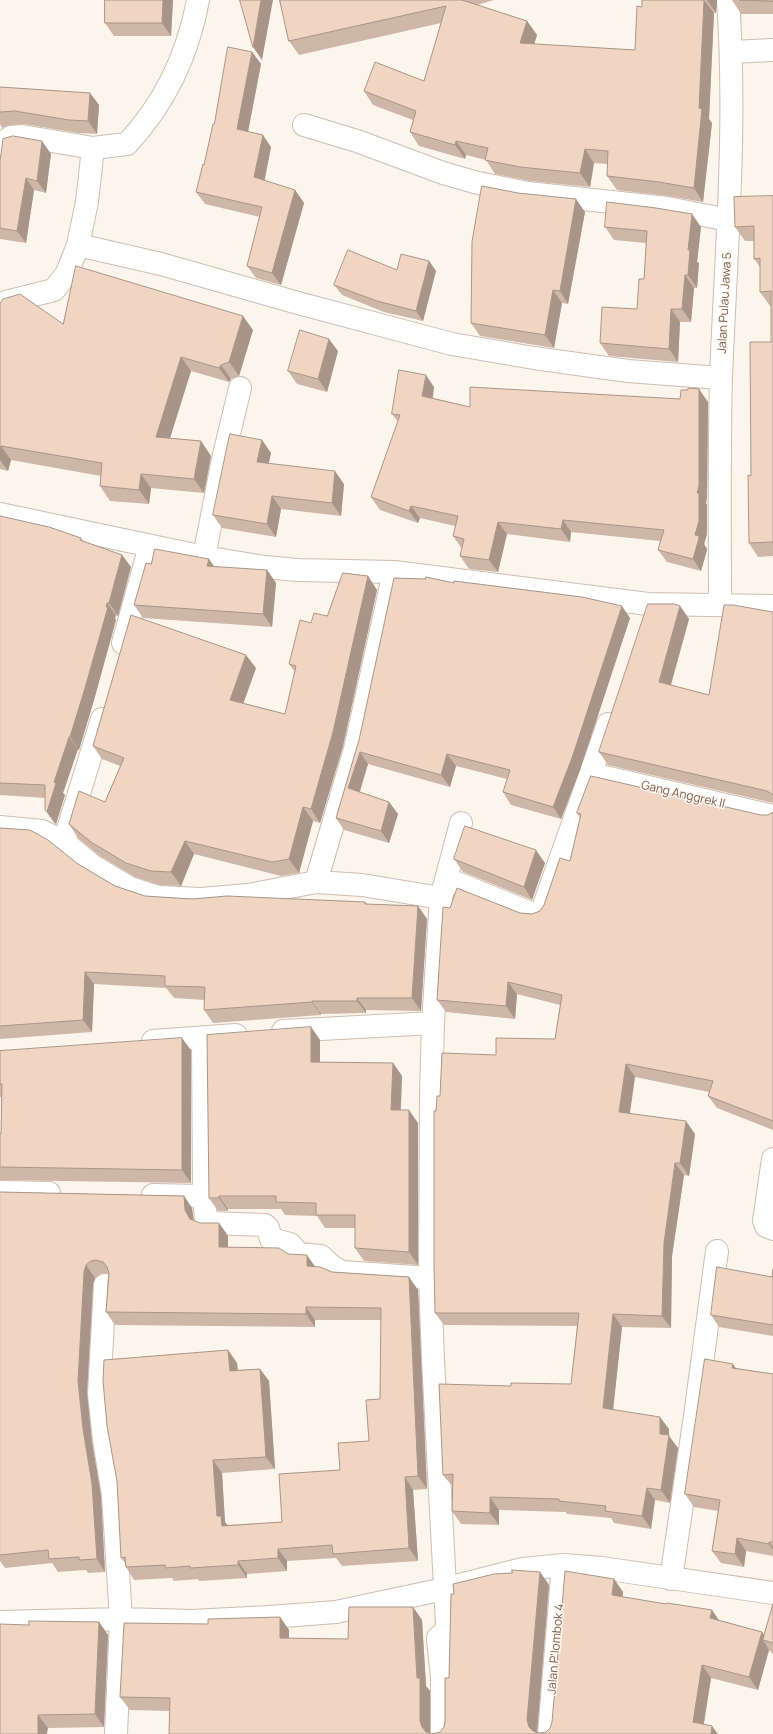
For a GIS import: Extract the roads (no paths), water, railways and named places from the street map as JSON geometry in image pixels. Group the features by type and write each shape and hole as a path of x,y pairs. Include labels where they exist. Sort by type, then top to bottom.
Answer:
{"street":[{"path":"0,144 11,137 22,136 93,148 127,144 145,125 161,101 182,60 198,0"},
{"name":"Jalan Pulau Jawa 5","path":"720,606 721,378 729,220 732,52 728,0"},
{"path":"732,52 773,50"},
{"path":"304,125 357,141 443,173 478,183 528,193 667,208 729,220"},
{"path":"0,306 6,302 54,290 67,273 78,245 87,202 93,148"},
{"path":"78,245 161,264 298,303 452,344 628,372 721,378"},
{"path":"204,557 222,459 240,388"},
{"path":"0,514 204,557 265,567 296,570 394,572 648,604 773,606"},
{"path":"119,659 150,546"},
{"path":"316,882 355,749 394,572"},
{"path":"641,626 648,604"},
{"path":"64,842 108,696"},
{"path":"0,827 42,831 64,842 93,866 130,888 158,897 201,899 248,894 316,882 444,889 533,914 541,914 564,847 592,774 614,707"},
{"name":"Gang Anggrek II","path":"592,774 773,816"},
{"path":"442,1734 442,1676 438,1640 446,1629 430,1278 433,1023 444,889 461,823"},
{"path":"135,1042 203,1038 314,1028 433,1023"},
{"path":"203,1038 204,1196 206,1221 209,1223 265,1225 268,1228 271,1239 274,1241 290,1244 299,1254 321,1256 338,1270 430,1278"},
{"path":"773,1159 764,1221 766,1226 773,1229"},
{"path":"0,1192 69,1194"},
{"path":"130,1195 204,1196"},
{"path":"671,1579 696,1416 717,1251"},
{"path":"104,1285 99,1394 104,1440 113,1495 121,1619 116,1734"},
{"path":"0,1622 121,1619 192,1621 269,1618 336,1612 444,1589 523,1569 563,1565 602,1568 773,1593"},
{"name":"Jalan P'lombok 4","path":"549,1734 563,1565"}]}
